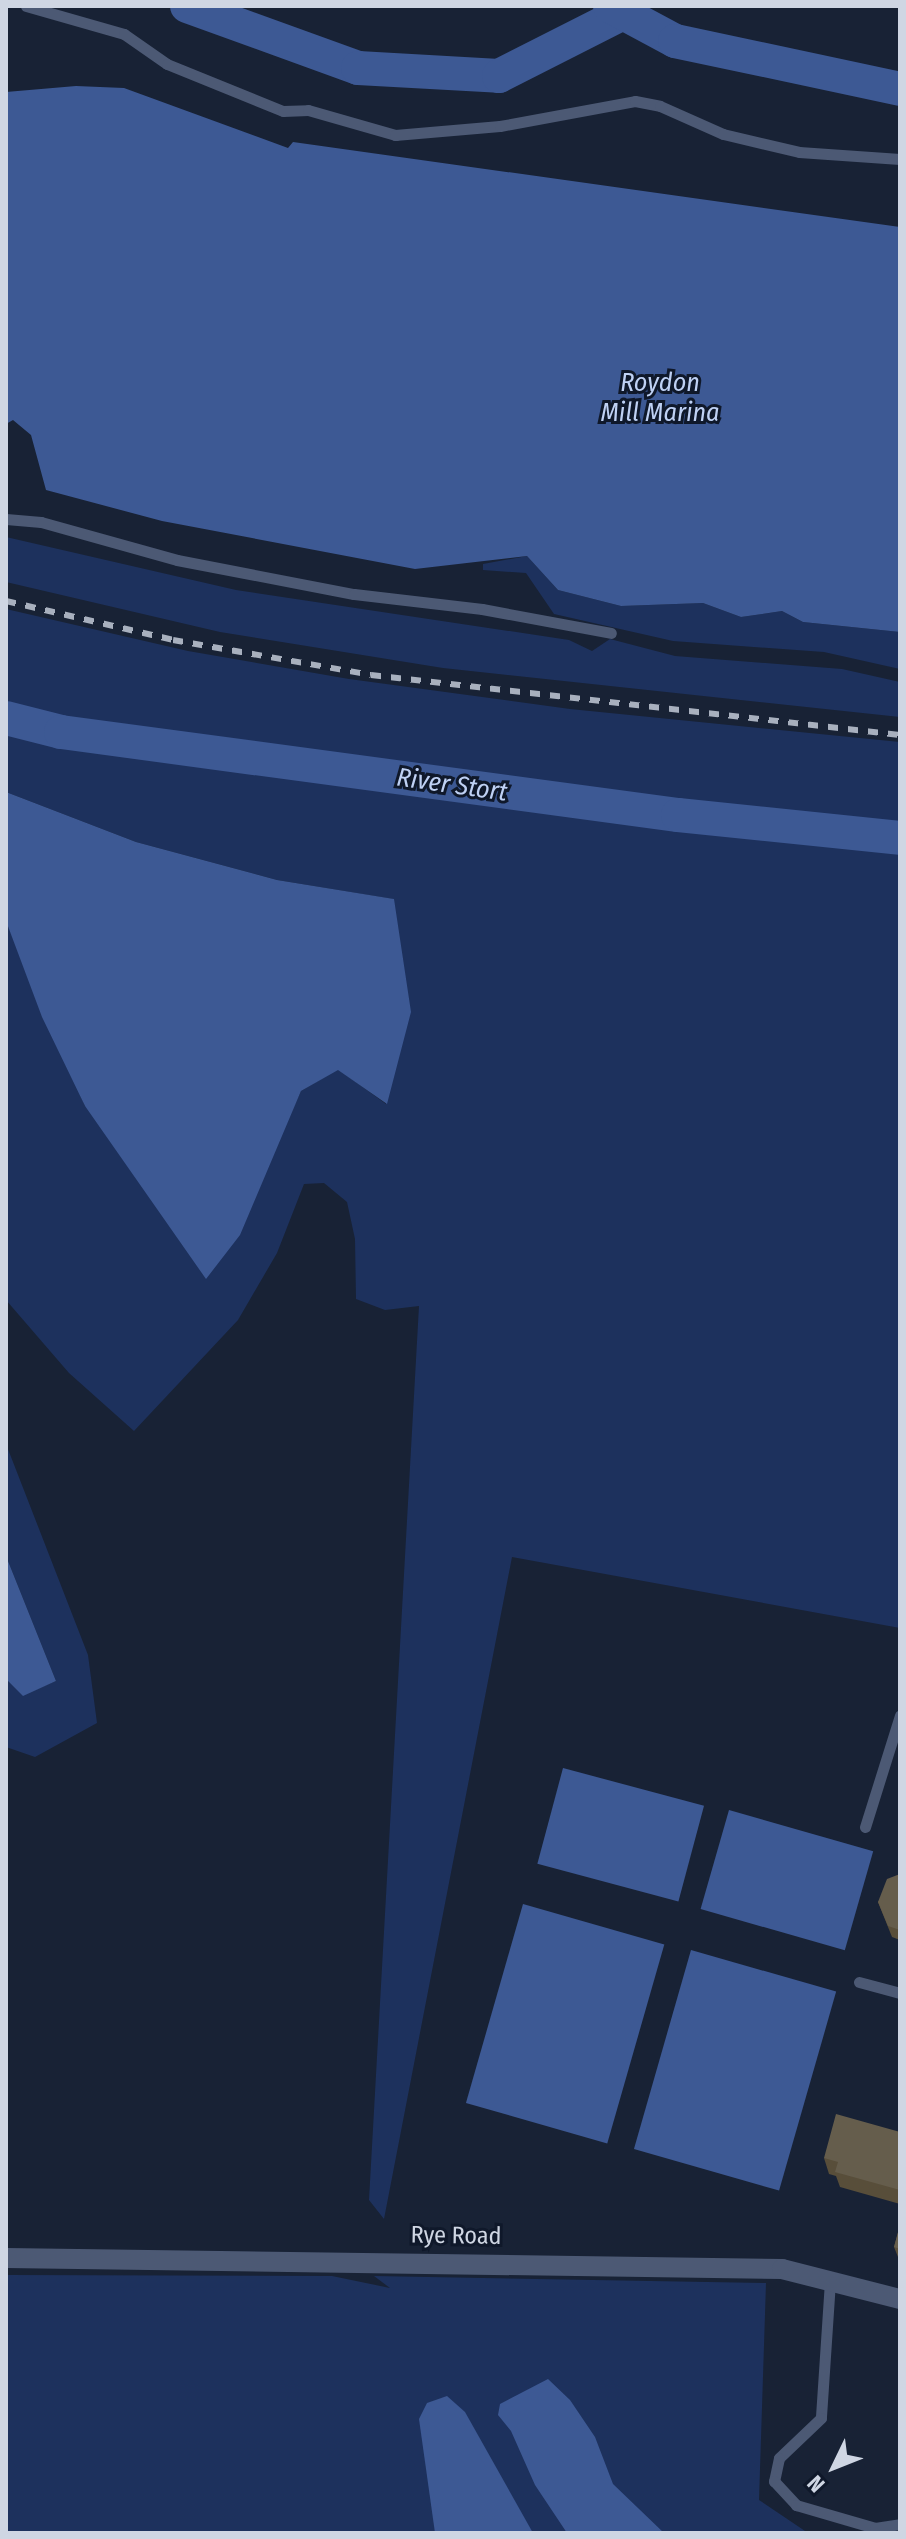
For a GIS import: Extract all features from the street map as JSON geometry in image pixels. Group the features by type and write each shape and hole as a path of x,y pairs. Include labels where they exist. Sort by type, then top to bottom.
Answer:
{"street":[{"name":"Rye Road","path":"6,2258 782,2269 900,2299"}],"lane":[{"path":"26,6 124,34 167,64 283,111 308,110 395,135 500,126 635,101 660,106 723,134 799,152 900,159"},
{"path":"6,519 41,522 177,560 339,591 611,633"},
{"path":"865,1827 900,1715"},
{"path":"859,1982 900,1993"},
{"path":"830,2281 821,2418 779,2458 774,2481 796,2505 875,2528 900,2524"}],"shaded area":[{"path":"6,537 236,590 569,640 592,651 610,639 675,656 842,669 900,682 900,717 443,668 220,632 6,582"},
{"path":"527,556 558,590 621,606 703,603 741,617 782,611 803,622 900,632 900,669 824,652 673,641 554,614 526,573 483,570 483,564"},
{"path":"6,609 188,651 349,679 570,709 900,742 900,1628 512,1557 384,2219 369,2200 419,1306 385,1310 356,1299 355,1239 347,1202 324,1183 304,1184 277,1253 238,1320 134,1431 69,1373 6,1300 6,921 85,1106 277,1143 301,1091 338,1069 386,1104 393,899 277,880 136,842 6,792"},
{"path":"6,1444 88,1655 97,1723 35,1757 6,1747 6,1679 23,1695 56,1681 6,1556"},
{"path":"6,2275 332,2276 390,2288 374,2276 766,2283 759,2500 808,2533 6,2533"}],"water":[{"name":"Roydon Mill Marina","path":"76,86 124,88 288,148 293,142 900,227 900,632 803,622 782,611 741,617 703,603 621,606 558,590 527,556 415,569 162,521 46,490 31,435 13,420 6,424 6,92"},
{"path":"6,792 136,842 277,880 394,899 411,1012 387,1104 338,1070 301,1091 240,1235 206,1279 85,1106 42,1017 6,921"},
{"path":"6,1556 56,1681 23,1696 6,1679"},
{"path":"563,1768 704,1806 678,1901 537,1864"},
{"path":"729,1810 873,1851 845,1950 701,1909"},
{"path":"523,1904 664,1945 607,2143 466,2103"},
{"path":"691,1950 836,1992 779,2191 634,2149"},
{"path":"548,2379 570,2400 595,2437 613,2484 664,2533 567,2533 535,2485 511,2431 498,2415 500,2404"},
{"path":"447,2396 465,2412 533,2533 435,2533 419,2419 427,2403"}],"building":[{"path":"900,1874 900,1930 888,1926 878,1902 887,1879"},
{"path":"836,2114 900,2132 900,2190 835,2172 838,2162 824,2158"},
{"path":"900,2225 900,2249 894,2247"}],"waterway":[{"path":"187,6 358,68 499,76 623,13"},
{"path":"610,6 675,41 900,89"},
{"name":"River Stort","path":"6,718 61,732 678,815 900,838"}],"railway":[{"path":"6,601 173,640 371,675 900,735"}]}
